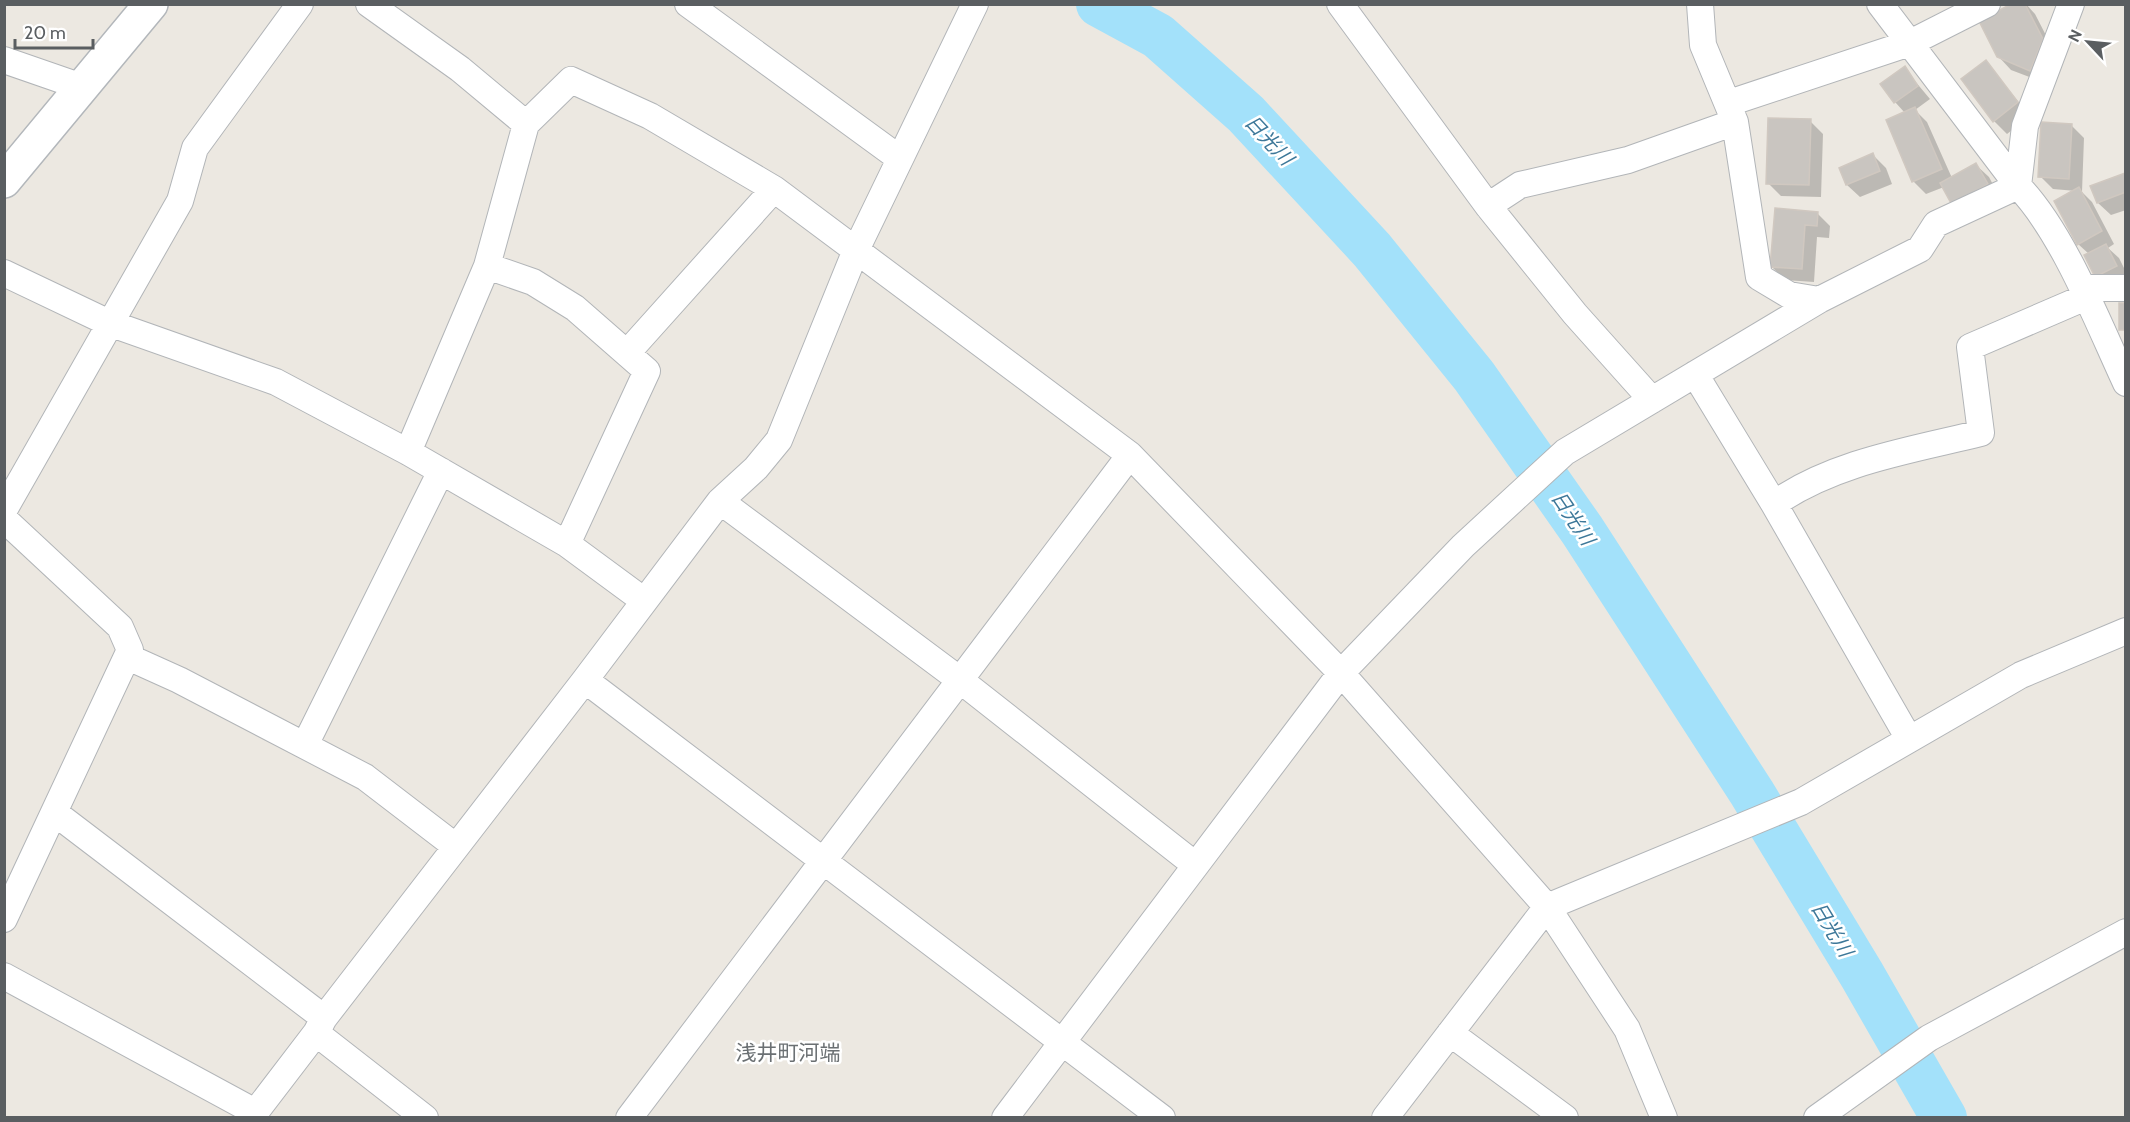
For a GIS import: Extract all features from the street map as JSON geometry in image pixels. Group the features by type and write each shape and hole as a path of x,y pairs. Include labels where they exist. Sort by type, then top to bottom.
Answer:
{"main road":[{"path":"4,181 151,4"}],"street":[{"path":"4,510 180,201 195,148 300,4"},
{"path":"369,4 460,69 526,124"},
{"path":"688,4 899,158"},
{"path":"4,976 253,1115 455,846 585,680 643,600 720,501 756,468 778,440 856,250 975,4"},
{"path":"1340,4 1488,206 1575,314 1652,400"},
{"path":"1700,4 1703,45 1732,112 1758,277 1789,295 1819,300"},
{"path":"1880,4 2018,186 2034,202 2084,293 2126,382"},
{"path":"1488,206 1520,185 1628,160 1732,112 1910,42 1987,4"},
{"path":"2018,186 2025,126 2072,4"},
{"path":"4,60 82,87"},
{"path":"408,452 487,266 526,124 571,80 650,116 774,189 1130,455 1341,673 1547,908 1627,1029 1664,1118"},
{"path":"1005,1118 1194,864 1341,673 1463,546 1565,452 1819,300 1920,249 1936,224 2018,186"},
{"path":"627,353 774,189"},
{"path":"487,266 533,282 575,308 647,371 567,544"},
{"path":"4,273 109,323 276,382 408,452 567,544 643,600"},
{"path":"1774,504 1796,489 1866,462 1981,433 1970,347 2084,293 2126,288"},
{"path":"1695,374 1774,504 1909,739"},
{"path":"629,1118 1130,455"},
{"path":"305,745 441,471"},
{"path":"720,501 960,680 1194,864"},
{"path":"4,519 120,627 130,650 55,813 7,905"},
{"path":"1384,1118 1547,908 1801,802 2021,675 2126,631"},
{"path":"128,657 179,680 365,777 455,846"},
{"path":"585,680 1162,1118"},
{"path":"55,813 320,1025 425,1118"},
{"path":"1817,1118 1929,1038 2126,932"},
{"path":"1450,1033 1565,1118"}],"building":[{"path":"2011,4 2025,4 2043,39 2030,71 1997,57 1979,21"},
{"path":"1986,60 2018,102 1993,122 1961,79"},
{"path":"1905,66 1918,86 1894,103 1880,84"},
{"path":"1915,107 1942,169 1912,182 1886,120"},
{"path":"1768,118 1811,119 1809,185 1766,184"},
{"path":"2041,122 2072,124 2069,179 2038,177"},
{"path":"1873,153 1880,171 1846,185 1839,168"},
{"path":"1976,163 1988,184 1952,205 1940,183"},
{"path":"2125,173 2126,192 2097,203 2090,186"},
{"path":"2079,187 2102,231 2077,245 2054,201"},
{"path":"1775,208 1818,212 1817,226 1805,225 1802,269 1770,267"},
{"path":"2106,244 2117,266 2095,277 2084,255"},
{"path":"2119,303 2126,303 2126,330 2119,330"}],"waterway":[{"name":"日光川","path":"1099,4 1158,36 1246,114 1372,250 1474,376 1582,530 1752,793 1862,975 1944,1118"}],"district":[{"name":"浅井町河端","path":"788,1052"}]}
